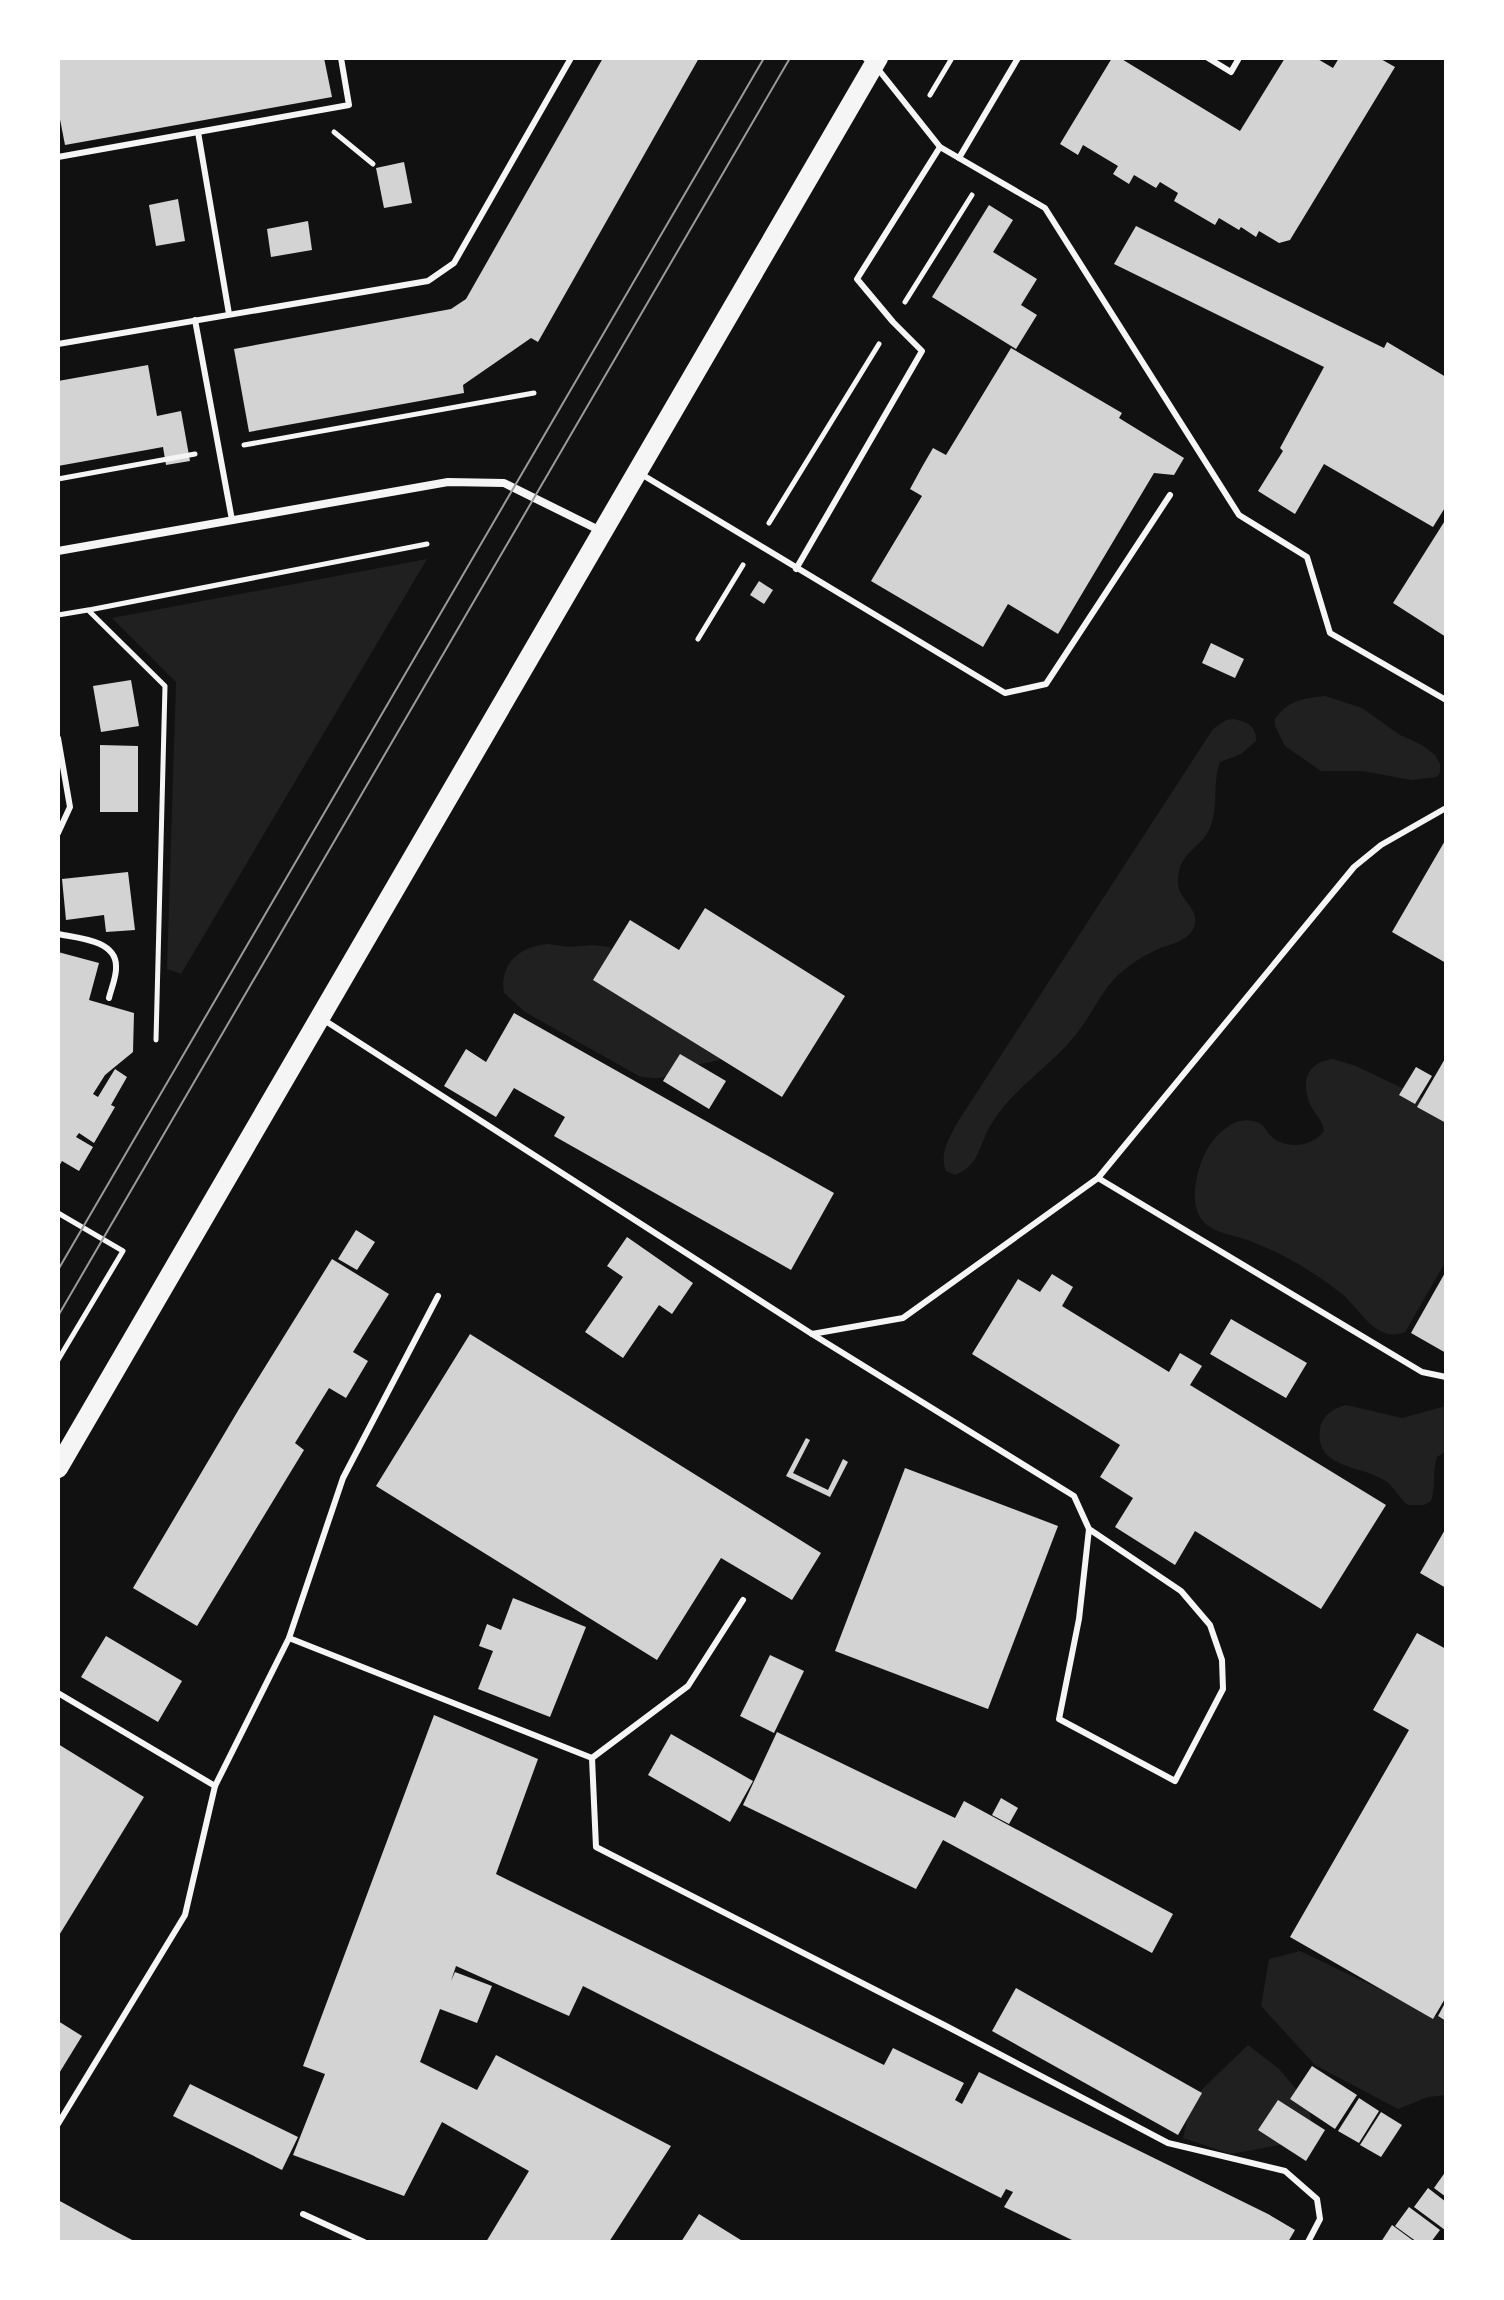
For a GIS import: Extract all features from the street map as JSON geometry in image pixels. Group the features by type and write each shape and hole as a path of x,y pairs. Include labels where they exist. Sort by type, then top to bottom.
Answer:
{"main road":[{"path":"58,1468 321,1018 872,60"}],"street":[{"path":"58,551 448,482 504,483 601,531"}],"lane":[{"path":"58,157 349,105 341,58"},
{"path":"58,344 428,281 454,263 571,58"},
{"path":"959,158 1018,58"},
{"path":"1208,58 1231,72 1239,58"},
{"path":"872,60 940,147 1045,208 1239,515 1307,557 1330,633 1446,700"},
{"path":"198,132 229,314"},
{"path":"796,569 922,351 857,279 940,147"},
{"path":"195,320 232,520"},
{"path":"636,471 1005,693 1046,684 1170,495"},
{"path":"58,738 70,807 58,833"},
{"path":"812,1334 903,1318 1098,1178 1354,867 1381,845 1446,808"},
{"path":"58,934 102,944 112,952 117,965 109,998"},
{"path":"321,1018 812,1334 1074,1496 1089,1529 1079,1619 1059,1719 1175,1781 1223,1689 1222,1660 1210,1625 1181,1591 1089,1529"},
{"path":"1098,1178 1422,1372 1446,1377"},
{"path":"58,2124 185,1915 215,1786 289,1638 343,1478 438,1296"},
{"path":"592,1758 688,1686 743,1600"},
{"path":"289,1638 592,1758"},
{"path":"58,1693 215,1786"},
{"path":"592,1758 596,1847 1168,2143 1285,2171 1317,2199 1320,2219 1308,2242"},
{"path":"303,2214 364,2242"}],"path":[{"path":"917,117 952,58"},
{"path":"309,112 373,164"},
{"path":"698,639 985,173"},
{"path":"58,479 534,393"},
{"path":"58,615 427,544"},
{"path":"88,610 165,686 156,1040"},
{"path":"58,1213 123,1251 58,1360"}],"shaded area":[{"path":"427,559 181,974 167,969 176,682 112,618"},
{"path":"1325,696 1362,708 1400,735 1422,745 1435,755 1440,764 1440,773 1437,777 1411,780 1363,771 1321,771 1285,746 1275,726 1275,719 1285,708 1297,702"},
{"path":"1234,719 1250,726 1255,732 1256,741 1241,754 1220,762 1210,828 1181,864 1178,883 1194,915 1191,932 1182,940 1142,957 1119,974 1072,1039 1000,1111 970,1165 955,1175 946,1171 944,1153 957,1123 1213,729 1226,720"},
{"path":"548,944 609,947 724,1057 661,1078 639,1076 525,1012 504,993 505,973 520,953"},
{"path":"1333,1059 1356,1066 1446,1109 1446,1261 1405,1332 1386,1333 1378,1329 1342,1294 1321,1279 1265,1247 1208,1226 1196,1208 1196,1185 1204,1154 1223,1130 1231,1125 1249,1120 1259,1123 1271,1136 1291,1145 1306,1143 1324,1131 1309,1102 1306,1086 1313,1068"},
{"path":"1346,1405 1402,1418 1446,1406 1446,1451 1437,1457 1431,1501 1424,1505 1408,1505 1387,1482 1343,1464 1325,1452 1320,1442 1321,1424 1329,1413"},
{"path":"1300,1951 1446,2021 1446,2095 1428,2097 1398,2109 1315,2065 1261,2006 1269,1959"},
{"path":"1248,2045 1279,2069 1308,2103 1313,2131 1296,2142 1231,2154 1183,2138 1192,2099"}],"building":[{"path":"58,58 324,58 332,97 65,145 58,109"},
{"path":"603,58 699,58 538,342 531,338 463,385 464,393 249,432 234,349 451,309 466,299"},
{"path":"1112,58 1120,58 1240,131 1285,58 1316,58 1333,68 1339,58 1379,58 1395,67 1290,240 1279,243 1259,231 1256,237 1241,227 1239,230 1219,218 1215,225 1174,201 1178,193 1160,182 1156,188 1134,175 1129,184 1113,174 1118,166 1083,145 1078,155 1060,144"},
{"path":"404,162 412,203 384,208 376,168"},
{"path":"178,199 185,241 156,246 149,205"},
{"path":"989,205 1013,220 993,252 1037,279 1021,305 1037,315 1016,349 932,297"},
{"path":"308,221 312,250 271,257 267,229"},
{"path":"1136,226 1384,348 1387,342 1446,377 1446,506 1433,527 1324,464 1295,514 1258,491 1283,451 1280,448 1324,367 1114,264"},
{"path":"1011,348 1122,413 1119,418 1184,458 1174,475 1154,473 1058,634 1008,604 983,647 871,581 922,496 910,489 933,448 946,455"},
{"path":"148,365 157,416 181,411 190,461 166,465 163,447 58,466 58,381"},
{"path":"1446,519 1446,637 1393,603"},
{"path":"759,581 773,590 764,604 750,595"},
{"path":"1211,643 1244,659 1235,678 1202,663"},
{"path":"131,680 139,726 101,732 93,686"},
{"path":"100,745 138,746 138,812 100,812"},
{"path":"1446,839 1446,963 1392,932"},
{"path":"128,872 135,930 106,932 104,915 66,920 62,879"},
{"path":"705,908 845,996 782,1097 593,980 630,920 679,950"},
{"path":"58,952 99,963 89,1000 134,1013 133,1052 105,1075 93,1094 98,1097 115,1069 127,1077 111,1105 115,1107 94,1143 79,1133 76,1137 93,1147 79,1171 62,1161 58,1168"},
{"path":"514,1013 834,1193 791,1270 554,1136 565,1117 514,1088 496,1117 444,1086 466,1049 486,1062"},
{"path":"680,1054 726,1081 709,1109 663,1081"},
{"path":"1446,1057 1446,1123 1417,1107"},
{"path":"1416,1067 1432,1076 1415,1104 1399,1095"},
{"path":"356,1230 375,1242 357,1270 338,1259"},
{"path":"627,1237 693,1283 672,1314 659,1305 623,1358 585,1332 623,1277 607,1266"},
{"path":"332,1259 389,1294 353,1352 368,1361 346,1398 329,1388 295,1443 304,1450 197,1626 133,1588"},
{"path":"1446,1271 1446,1353 1411,1333"},
{"path":"1052,1274 1073,1287 1062,1306 1169,1372 1180,1353 1202,1366 1190,1385 1386,1505 1321,1609 1195,1531 1175,1565 1115,1527 1133,1498 1100,1477 1120,1445 972,1354 1018,1279 1040,1292"},
{"path":"1231,1319 1307,1363 1286,1398 1210,1354"},
{"path":"470,1334 821,1553 792,1600 721,1558 657,1660 376,1486"},
{"path":"806,1438 810,1440 793,1473 828,1490 843,1459 848,1462 830,1497 786,1476"},
{"path":"905,1468 1058,1526 988,1709 835,1651"},
{"path":"1446,1528 1446,1588 1420,1573"},
{"path":"513,1598 586,1627 550,1717 478,1689 493,1651 479,1646 487,1624 501,1630"},
{"path":"1417,1633 1446,1649 1446,1997 1433,2019 1290,1937 1409,1730 1373,1710"},
{"path":"106,1636 182,1681 158,1722 81,1677"},
{"path":"770,1655 804,1671 774,1733 740,1716"},
{"path":"434,1715 538,1759 496,1874 884,2065 893,2048 964,2083 955,2100 962,2104 979,2072 1268,2214 1295,2230 1288,2242 1076,2242 1004,2207 1013,2192 1006,2189 1001,2198 583,1986 569,2016 456,1966 451,1981 455,1972 492,1986 477,2023 440,2009 420,2062 477,2090 496,2055 671,2146 609,2242 486,2242 529,2171 442,2122 404,2196 293,2155 325,2074 303,2066"},
{"path":"777,1732 955,1818 964,1801 1173,1914 1152,1953 943,1840 916,1889 743,1805"},
{"path":"671,1734 753,1781 730,1822 648,1775"},
{"path":"58,1744 144,1797 58,1937"},
{"path":"1001,1798 1018,1808 1009,1824 992,1815"},
{"path":"1016,1988 1202,2093 1178,2135 992,2031"},
{"path":"1446,2001 1446,2021 1438,2016"},
{"path":"58,2021 82,2036 58,2075"},
{"path":"1312,2066 1357,2095 1335,2129 1290,2099"},
{"path":"190,2084 298,2137 282,2170 173,2116"},
{"path":"1359,2098 1379,2111 1359,2143 1338,2131"},
{"path":"1278,2100 1325,2130 1306,2161 1258,2130"},
{"path":"1381,2112 1402,2125 1381,2157 1360,2145"},
{"path":"1446,2171 1446,2197 1434,2188"},
{"path":"1428,2188 1446,2202 1445,2230 1414,2207"},
{"path":"58,2200 111,2229 136,2242 58,2242"},
{"path":"1409,2207 1440,2230 1431,2242 1417,2242 1395,2226"},
{"path":"699,2214 744,2242 681,2242"},
{"path":"1392,2225 1415,2242 1381,2242"}],"tram line":[{"path":"58,1270 764,58"},
{"path":"58,1316 790,58"}]}
